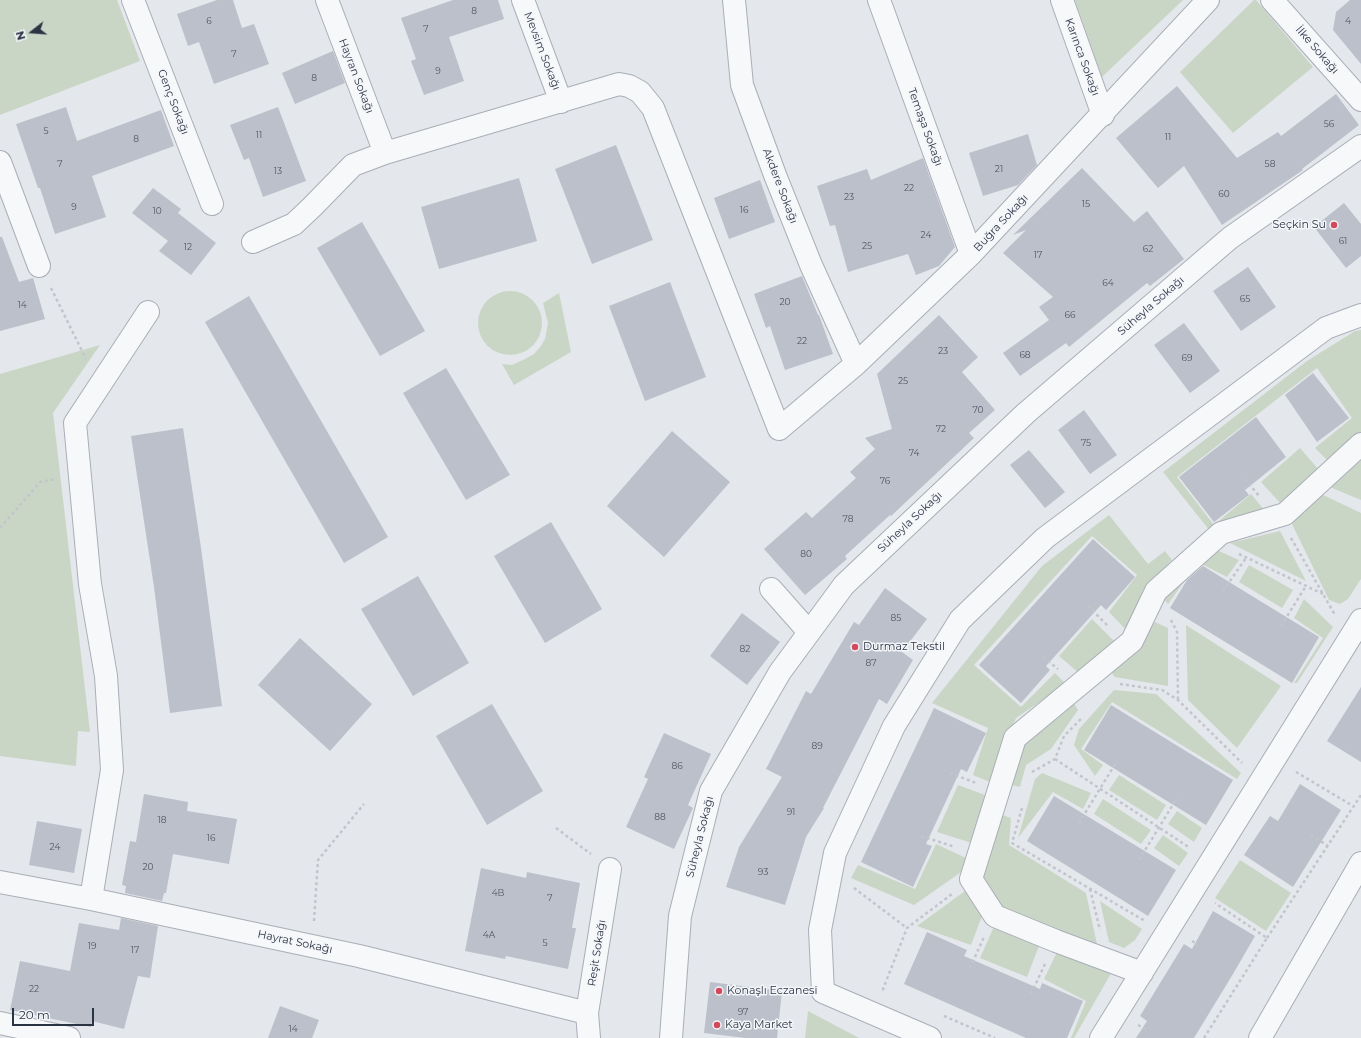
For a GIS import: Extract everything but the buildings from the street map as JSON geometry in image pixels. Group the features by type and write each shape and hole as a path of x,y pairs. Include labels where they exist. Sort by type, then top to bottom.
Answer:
{"street":[{"name":"Genç Sokağı","path":"133,0 212,204"},
{"name":"Hayran Sokağı","path":"327,0 385,153"},
{"name":"Mevsim Sokağı","path":"523,0 561,102"},
{"name":"Akdere Sokağı","path":"734,0 742,85 775,175 811,265 856,364"},
{"name":"Temaşa Sokağı","path":"879,0 971,254"},
{"name":"Karınca Sokağı","path":"1062,0 1102,115"},
{"name":"Buğra Sokağı","path":"561,102 619,84 629,86 640,92 653,108 779,429 856,364 971,254 1208,0"},
{"name":"İlke Sokağı","path":"1272,0 1361,100"},
{"path":"253,242 294,224 353,165 385,153 561,102"},
{"name":"Süheyla Sokağı","path":"671,1038 680,916 711,791 780,672 844,585 1026,414 1230,238 1361,146"},
{"path":"0,162 39,266"},
{"path":"90,900 112,770 106,676 90,584 75,423 148,312"},
{"path":"930,1038 824,992 820,930 835,853 894,726 960,620 1045,538 1326,328 1361,314"},
{"path":"1142,973 1056,941 995,916 971,879 1015,738 1132,641 1156,591 1221,533 1284,514 1361,444"},
{"path":"771,590 809,632"},
{"path":"1101,1038 1361,620"},
{"path":"1260,1038 1361,863"},
{"name":"Reşit Sokağı","path":"589,1038 587,1013 610,869"},
{"name":"Hayrat Sokağı","path":"0,882 359,956 587,1013"},
{"path":"0,1023 69,1038"}],"path":[{"path":"39,266 87,361"},
{"path":"0,528 40,482 80,474"},
{"path":"1245,479 1284,526 1338,620"},
{"path":"1212,541 1323,595"},
{"path":"1223,591 1246,558"},
{"path":"1281,626 1306,586"},
{"path":"1150,604 1170,617 1177,632 1178,700"},
{"path":"1116,683 1162,690 1178,700 1245,767"},
{"path":"1031,772 1055,759 1064,736 1084,716"},
{"path":"1055,759 1194,851"},
{"path":"1079,823 1117,761"},
{"path":"1295,771 1353,806"},
{"path":"1204,1038 1267,938 1361,795"},
{"path":"1139,860 1177,798"},
{"path":"1023,802 1012,843 1148,923"},
{"path":"312,946 318,860 364,804"},
{"path":"556,828 610,869"},
{"path":"1311,835 1328,846"},
{"path":"921,836 978,855"},
{"path":"890,992 883,989 908,928 971,879"},
{"path":"850,885 908,928"},
{"path":"1090,889 1101,931"},
{"path":"1215,902 1267,938"},
{"path":"970,968 995,916"},
{"path":"1031,994 1056,941"},
{"path":"939,1014 995,1038"}],"green space":[{"path":"0,0 117,0 140,61 0,115"},
{"path":"1075,0 1183,0 1102,77"},
{"path":"1254,0 1256,0 1313,67 1233,133 1180,72"},
{"path":"504,291 516,291 533,300 540,311 542,323 540,335 533,346 516,355 504,355 492,350 483,341 478,329 478,317 483,305 492,296"},
{"path":"559,293 571,352 514,385 502,364 512,365 525,359 534,354 541,346 545,339 548,323 543,303"},
{"path":"1361,330 1361,436 1332,465 1315,448 1352,418 1317,368 1177,477 1214,525 1251,494 1266,512 1210,531 1163,472 1307,361 1355,331"},
{"path":"100,345 53,413 90,732 78,731 76,766 0,756 0,374"},
{"path":"1300,448 1319,470 1280,503 1261,482"},
{"path":"1361,453 1361,500 1325,485"},
{"path":"1319,493 1361,513 1361,579 1348,599 1340,604 1329,600 1291,522"},
{"path":"1109,515 1148,564 1165,551 1172,560 1143,590 1128,632 1109,612 1137,575 1092,536 974,665 1021,707 1055,673 1066,684 1016,718 990,782 973,775 988,728 932,703 1042,566"},
{"path":"1280,531 1306,581 1230,543"},
{"path":"1210,547 1239,560 1227,577 1198,562 1168,604 1162,597"},
{"path":"1249,565 1293,590 1282,608 1239,582"},
{"path":"1304,599 1333,627 1297,683 1294,683 1323,638 1294,618"},
{"path":"1092,619 1116,643 1079,673 1059,656"},
{"path":"1155,622 1168,628 1168,686 1115,677 1111,672 1139,647"},
{"path":"1186,625 1281,686 1237,748 1188,700"},
{"path":"1114,690 1156,694 1241,773 1237,779 1112,702 1081,749 1103,765 1095,776 1074,745 1079,729"},
{"path":"1073,702 1078,710 1051,749 1026,765 1020,787 1012,785 1023,744"},
{"path":"1042,773 1091,793 1083,809 1053,792 1018,838 1035,779"},
{"path":"1119,775 1166,805 1157,820 1109,790"},
{"path":"958,785 985,795 972,843 937,832"},
{"path":"1103,799 1151,830 1141,844 1094,814"},
{"path":"1177,811 1202,828 1194,842 1168,824"},
{"path":"997,813 1011,818 1009,845 1086,893 1098,949 991,902 980,874"},
{"path":"1163,835 1188,853 1179,866 1154,848"},
{"path":"936,844 968,859 964,870 914,905 851,878 858,865 915,889"},
{"path":"1240,860 1291,893 1266,931 1215,898"},
{"path":"965,891 982,916 971,945 917,926"},
{"path":"1100,901 1142,929 1135,940 1124,948 1109,942"},
{"path":"996,922 1041,941 1027,977 980,958"},
{"path":"1058,950 1113,970 1074,1038 1071,1038 1086,1001 1044,979"},
{"path":"808,1011 859,1038 805,1038"}],"place":[{"name":"Seçkin Su","path":"1334,225"},
{"name":"Durmaz Tekstil","path":"855,647"},
{"name":"Konaşlı Eczanesi","path":"719,991"},
{"name":"Kaya Market","path":"717,1025"}]}
